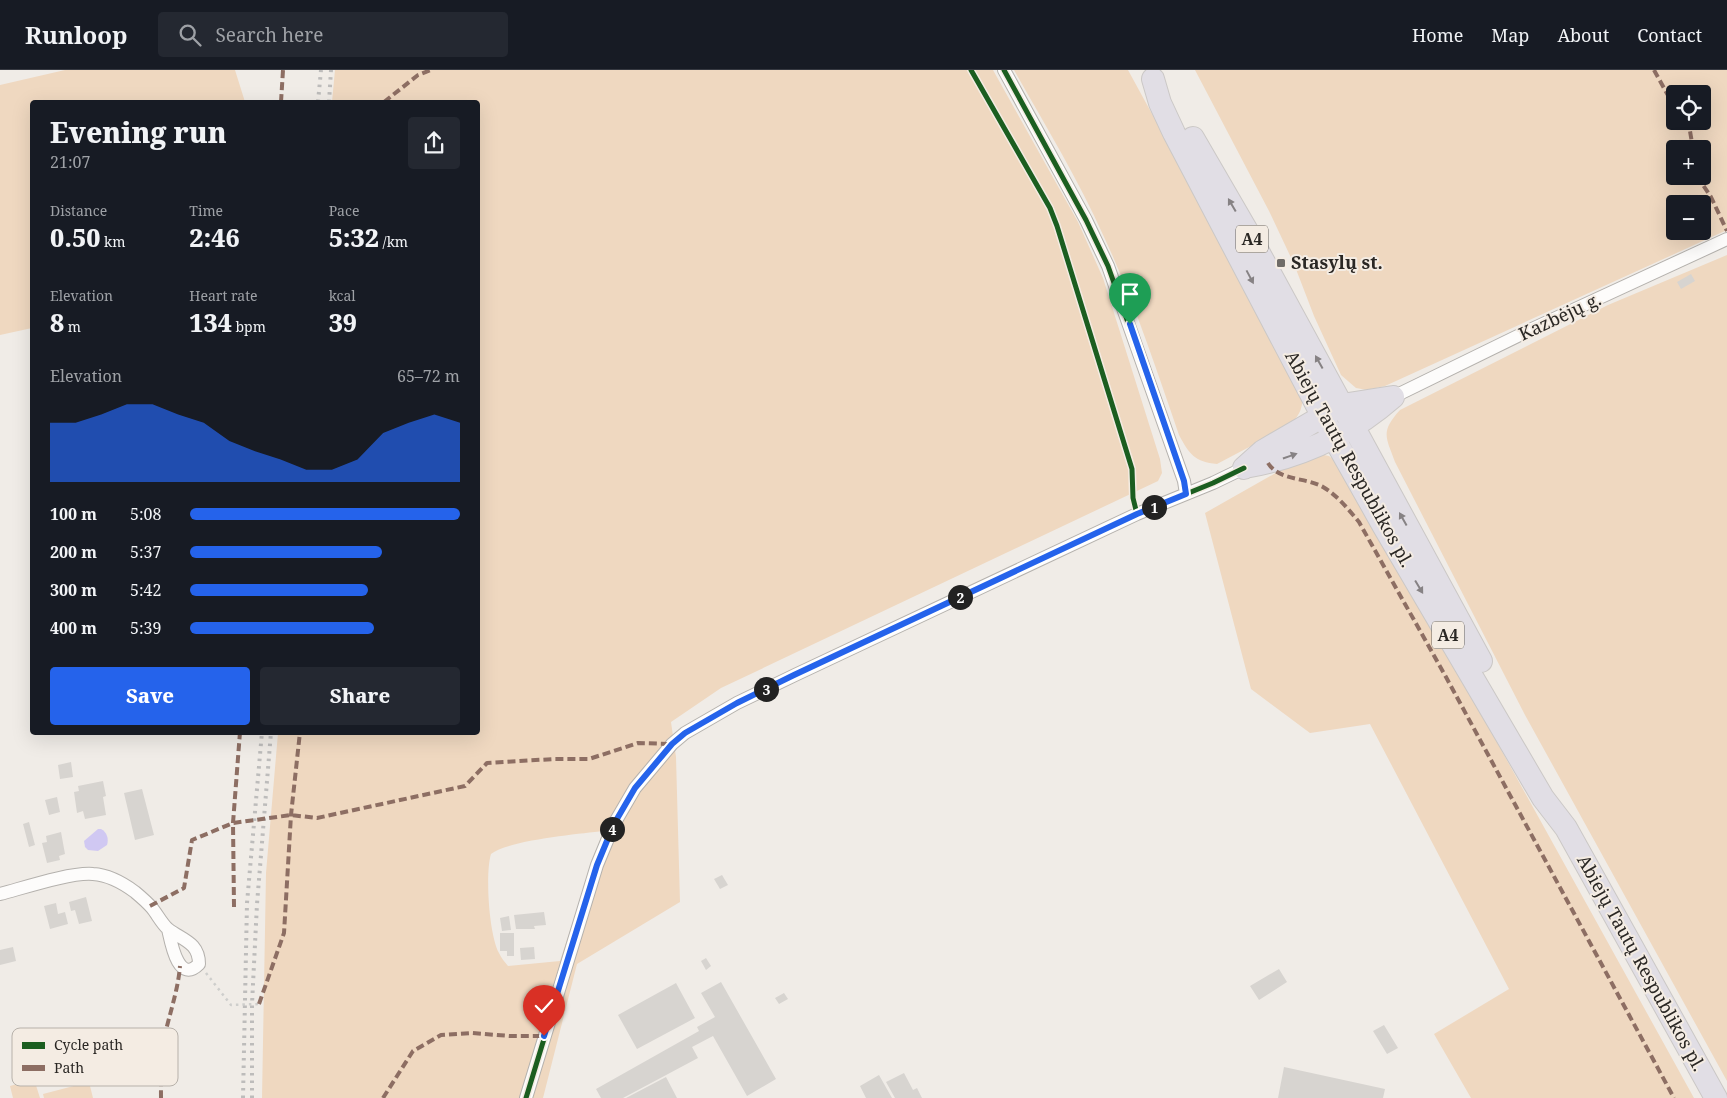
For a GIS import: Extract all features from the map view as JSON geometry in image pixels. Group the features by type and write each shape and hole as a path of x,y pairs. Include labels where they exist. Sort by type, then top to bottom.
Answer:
{"highway":[{"name":"Abiejų Tautų Respublikos pl.","path":"1151,74 1182,119 1219,182 1552,794 1566,828 1716,1098"},
{"name":"Abiejų Tautų Respublikos pl.","path":"1151,74 1160,103 1174,133 1334,438 1383,525 1544,798 1566,828"},
{"path":"1244,468 1263,451 1342,405 1393,397"},
{"path":"1244,468 1276,460 1334,438 1373,415 1393,397"}],"street":[{"path":"1004,70 1086,220 1108,266 1177,463 1186,494"},
{"name":"Kazbėjų g.","path":"1393,397 1532,329 1727,238"},
{"path":"526,1098 600,857 614,824 635,788 672,744 685,733 737,703 1137,514 1244,468"},
{"path":"0,894 81,874 103,875 120,882 136,893 150,906 168,929 180,935 195,949 199,956 199,964 194,968 186,969 180,966 174,956 168,929"}],"path":[{"path":"199,964 231,1005 259,1004"}],"shaded area":[{"path":"65,70 235,70 244,100 30,100 30,328 0,335 0,85"},
{"path":"335,70 993,70 1078,222 1103,278 1160,459 1162,473 1158,481 721,688 671,722 676,757 680,902 577,964 543,1098 262,1098 266,873 278,735 480,735 480,100 332,100","holes":["603,831 560,961 508,966 501,957 496,944 490,919 488,875 491,854 500,849 528,841"]},
{"path":"1014,70 1128,70 1302,388 1302,405 1296,419 1287,427 1217,464 1198,459 1186,447 1179,435 1135,310 1115,261 1072,173"},
{"path":"1195,70 1727,70 1727,230 1711,237 1711,195 1666,195 1666,240 1705,240 1385,386 1367,390 1356,388 1341,375 1314,316 1294,264 1269,211"},
{"path":"1727,255 1727,1081 1525,715 1395,462 1387,440 1387,430 1400,410 1608,305"},
{"path":"1319,454 1329,456 1340,465 1478,708 1694,1098 1471,1098 1434,1034 1509,989 1370,724 1310,733 1251,689 1205,513 1302,458"},
{"path":"98,829 103,830 106,834 108,843 98,851 88,850 85,847 84,841"},
{"path":"10,1086 36,1086 40,1098 13,1098"},
{"path":"74,1086 90,1086 93,1098 44,1098 43,1094"}],"building":[{"path":"1691,274 1695,281 1681,289 1677,282"},
{"path":"71,762 73,777 60,779 58,765"},
{"path":"103,781 106,796 103,797 106,815 85,819 83,811 77,813 74,792 79,791 78,786"},
{"path":"142,789 154,835 135,840 124,793"},
{"path":"57,797 60,812 49,815 45,800"},
{"path":"29,822 35,845 29,847 23,824"},
{"path":"61,832 65,854 59,856 60,860 47,863 42,843 47,842 46,836"},
{"path":"722,875 728,885 720,889 714,879"},
{"path":"86,897 92,921 79,924 75,910 71,911 69,902"},
{"path":"56,903 58,914 65,912 68,924 50,929 44,906"},
{"path":"544,912 546,925 534,926 535,929 516,929 514,915"},
{"path":"509,916 511,930 502,931 500,918"},
{"path":"500,933 514,933 514,956 507,956 507,951 500,951"},
{"path":"13,947 16,961 0,965 0,950"},
{"path":"534,947 535,959 521,960 520,948"},
{"path":"706,958 711,966 706,970 701,961"},
{"path":"1279,969 1287,982 1259,1000 1250,986"},
{"path":"721,982 776,1079 747,1096 713,1036 692,1047 698,1058 623,1098 601,1098 596,1089 699,1031 697,1027 715,1017 701,993"},
{"path":"676,983 695,1018 637,1049 618,1015"},
{"path":"784,993 788,999 779,1004 775,998"},
{"path":"1384,1025 1398,1048 1387,1054 1373,1031"},
{"path":"1284,1067 1385,1089 1383,1098 1278,1098"},
{"path":"904,1073 913,1090 917,1088 922,1098 895,1098 886,1082"},
{"path":"879,1075 892,1098 866,1098 860,1086"},
{"path":"666,1077 677,1098 626,1098"}],"railway":[{"path":"318,100 321,70"},
{"path":"329,100 331,70"},
{"path":"243,1098 247,903 262,735"},
{"path":"252,1098 252,1004 257,904 271,735"}],"marked path":[{"path":"281,100 283,70"},
{"path":"387,100 418,75 431,70"},
{"path":"1654,70 1666,92"},
{"path":"1689,130 1692,140"},
{"path":"1703,185 1711,197 1727,231"},
{"path":"1268,463 1273,469 1285,476 1323,487 1338,499 1359,522 1446,677 1674,1098"},
{"path":"234,907 233,823 240,735"},
{"path":"259,1004 284,933 291,815 300,735"},
{"path":"150,906 184,888 192,840 233,823 291,815 317,818 465,786 487,763 589,759 638,743 672,744"},
{"path":"166,1028 180,966"},
{"path":"383,1098 413,1051 441,1035 472,1033 544,1036"},
{"path":"161,1086 161,1098"}],"cycle path":[{"path":"971,70 1050,208 1057,226 1132,469 1133,498 1137,514"},
{"path":"1004,70 1086,220 1108,266 1184,481 1186,494"},
{"path":"526,1098 597,865 614,824 635,788 672,744 685,733 737,703 795,675 1137,514 1213,483 1244,468"}],"place":[{"name":"Stasylų st.","path":"1281,263"}],"route":[{"path":"544,1036 597,865 614,824 635,788 672,744 685,733 710,717 794,675 1137,514 1186,494 1184,481 1130,324"}]}
